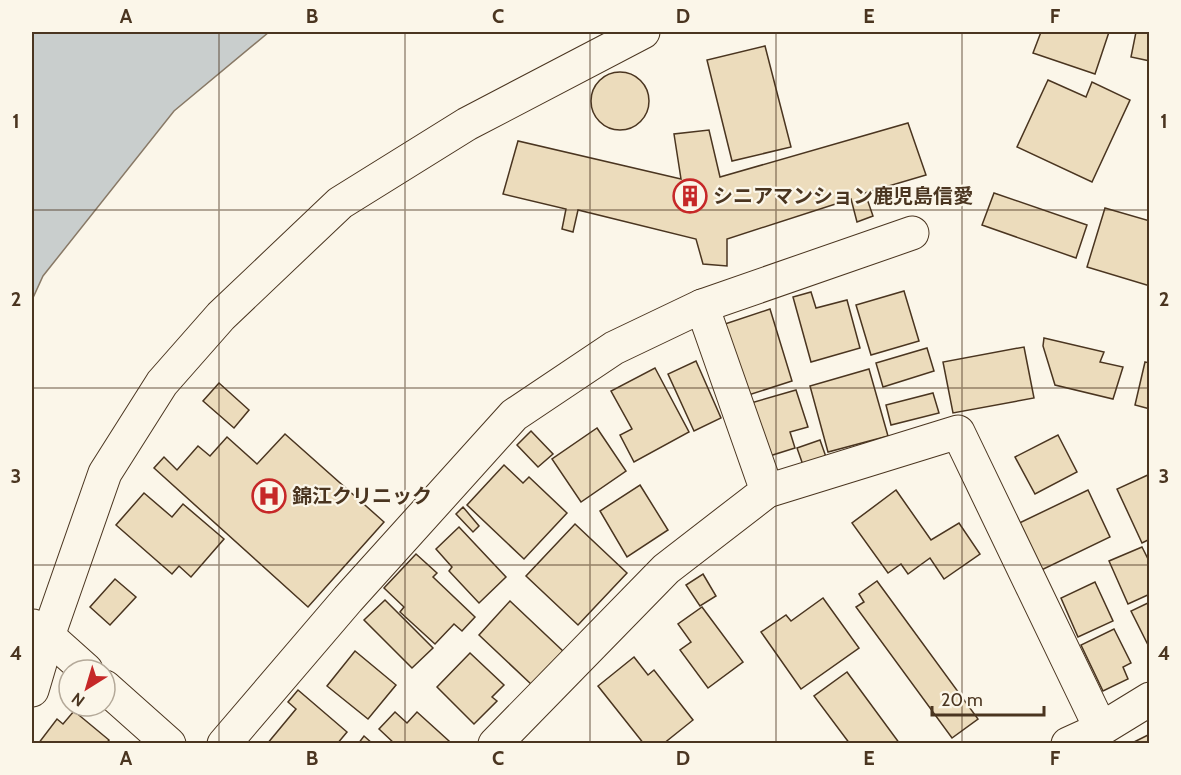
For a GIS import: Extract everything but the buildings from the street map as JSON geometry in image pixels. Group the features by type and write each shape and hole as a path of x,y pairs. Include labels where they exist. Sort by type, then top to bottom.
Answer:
{"street":[{"path":"32,690 40,631 105,472 162,383 221,316 340,203 467,124 643,32"},
{"path":"224,744 348,599 514,415 614,348 702,306 912,233"},
{"path":"702,306 767,491"},
{"path":"509,738 666,569 767,491 957,432 1101,729"},
{"path":"40,631 72,658"},
{"path":"117,698 169,744"},
{"path":"1068,744 1101,729 1149,699"}],"shaded area":[{"path":"32,32 269,32 174,111 43,276 32,300"}],"place":[{"name":"シニアマンション鹿児島信愛","path":"690,196"},
{"name":"錦江クリニック","path":"269,496"}]}
